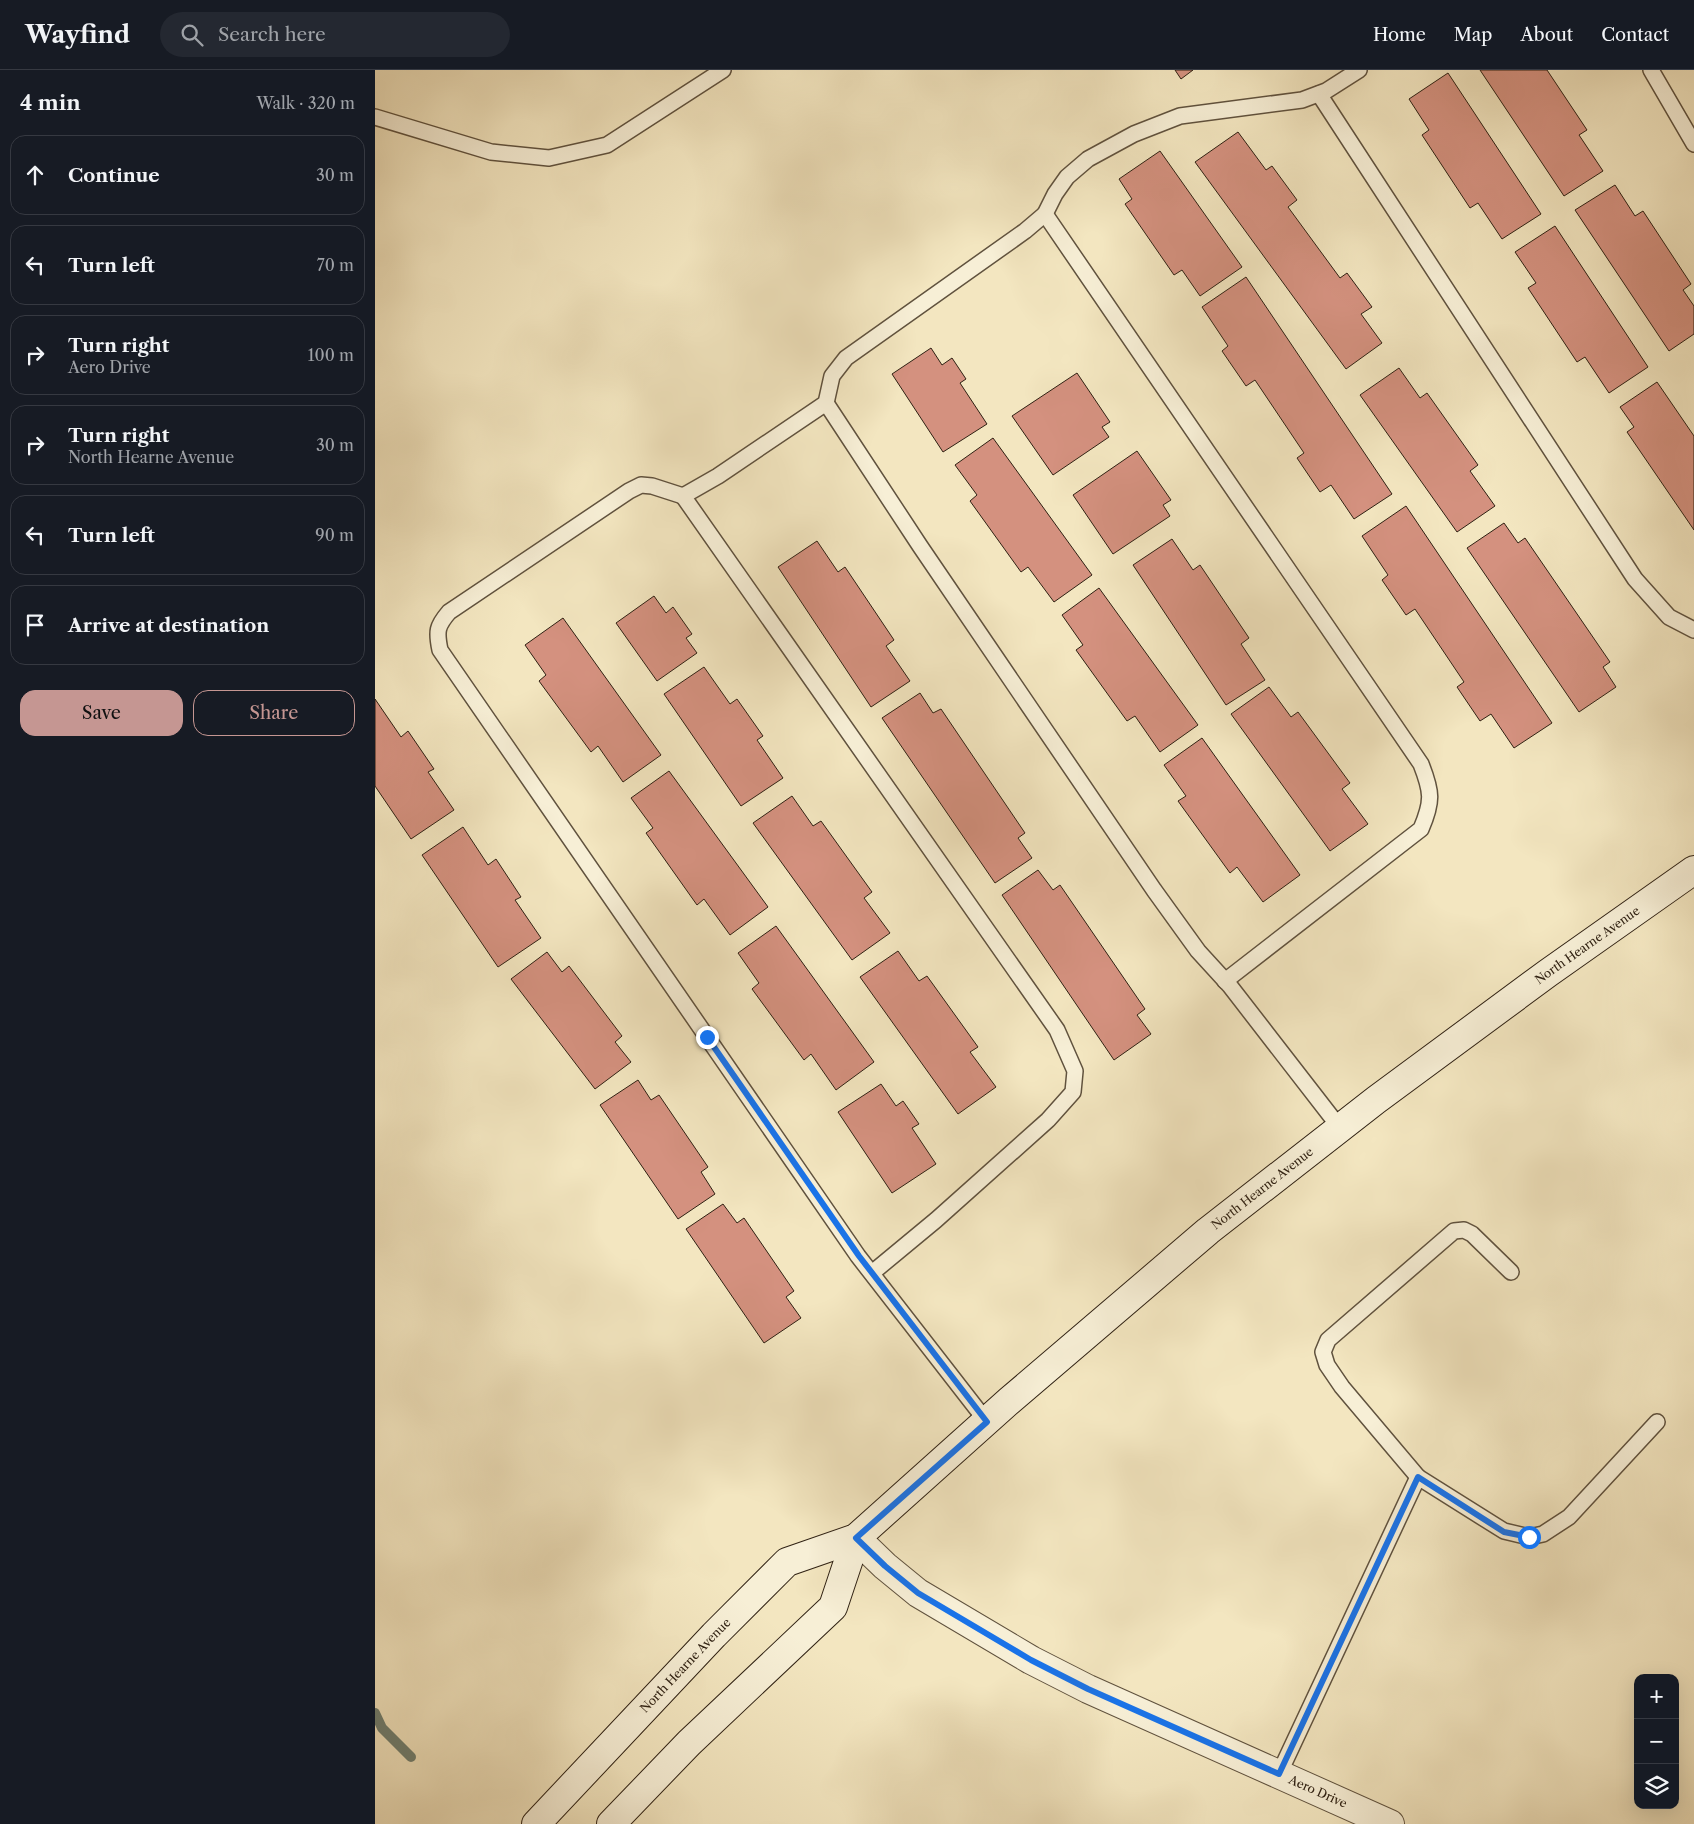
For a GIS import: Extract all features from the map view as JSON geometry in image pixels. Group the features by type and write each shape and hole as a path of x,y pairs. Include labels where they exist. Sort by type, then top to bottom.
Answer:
{"main road":[{"name":"North Hearne Avenue","path":"535,1824 714,1635 787,1562 856,1538 1208,1231 1340,1128 1548,973 1694,870"},
{"name":"Aero Drive","path":"856,1538 885,1566 918,1593 1031,1660 1088,1689 1390,1824"},
{"path":"611,1824 689,1743 833,1607 856,1538"}],"lane":[{"path":"375,117 491,152 549,158 607,145 723,70"},
{"path":"1340,1128 1225,980 1198,951 1154,890 920,546 826,403 831,376 846,358 1025,231 1045,214 1055,194 1067,177 1088,159 1134,134 1180,116 1302,100 1327,92 1359,70"},
{"path":"1651,70 1694,144"},
{"path":"1319,94 1635,579 1669,617 1694,630"},
{"path":"1045,214 1421,764 1429,786 1429,809 1421,829 1225,980"},
{"path":"683,496 718,476 826,403"},
{"path":"872,1273 936,1220 1048,1120 1073,1092 1075,1071 1057,1030 683,496 641,484 449,612 441,622 437,633 440,650 718,1054 872,1273 987,1422"},
{"path":"1511,1272 1472,1234 1463,1230 1454,1230 1328,1340 1323,1352 1327,1365 1342,1387 1418,1477 1504,1532 1529,1537 1543,1534 1569,1517 1657,1422"},
{"path":"1279,1774 1418,1477"}],"building":[{"path":"1175,70 1193,70 1181,79"},
{"path":"1480,70 1547,70 1587,130 1579,135 1603,171 1564,196"},
{"path":"1448,73 1541,214 1502,239 1478,203 1470,208 1422,135 1429,130 1409,99"},
{"path":"1238,132 1266,170 1272,166 1297,200 1288,207 1340,278 1347,273 1372,307 1361,314 1382,343 1346,369 1195,162"},
{"path":"1160,151 1242,267 1200,296 1182,270 1174,275 1125,204 1132,199 1119,179"},
{"path":"1615,185 1635,216 1643,211 1691,284 1683,290 1694,306 1694,334 1669,351 1575,210"},
{"path":"1555,226 1648,367 1609,393 1585,357 1577,362 1528,288 1536,283 1515,252"},
{"path":"1246,277 1392,494 1354,519 1331,485 1320,492 1297,458 1304,453 1255,380 1246,386 1222,351 1228,346 1202,307"},
{"path":"931,348 942,365 952,358 966,379 960,383 987,424 943,452 892,374"},
{"path":"1399,368 1420,398 1427,393 1478,465 1470,471 1495,506 1457,532 1360,395"},
{"path":"1077,373 1110,422 1102,427 1109,437 1053,475 1012,416"},
{"path":"1657,382 1694,436 1694,530 1627,432 1634,427 1620,407"},
{"path":"993,438 1092,575 1054,602 1028,567 1021,572 970,501 977,495 955,465"},
{"path":"1137,451 1171,500 1163,505 1170,516 1113,554 1073,495"},
{"path":"1406,506 1552,723 1514,748 1491,714 1480,721 1457,687 1464,682 1415,609 1406,615 1382,580 1388,575 1362,536"},
{"path":"1504,523 1518,543 1525,538 1610,662 1603,667 1616,687 1579,712 1467,548"},
{"path":"1172,539 1193,570 1200,565 1249,638 1241,644 1265,680 1226,705 1133,565"},
{"path":"817,541 838,572 845,567 894,640 886,646 910,681 871,707 778,567"},
{"path":"1099,588 1198,725 1160,752 1135,716 1127,721 1076,650 1083,645 1062,615"},
{"path":"654,596 666,613 673,607 692,634 686,638 697,653 657,681 616,623"},
{"path":"563,618 661,755 623,782 598,746 591,752 539,681 546,675 525,645"},
{"path":"704,667 730,704 737,699 763,736 757,740 783,778 741,806 664,694"},
{"path":"1269,687 1291,717 1298,712 1350,783 1342,789 1368,824 1330,851 1231,714"},
{"path":"920,693 933,713 941,709 1025,833 1018,838 1032,858 995,883 882,718"},
{"path":"375,699 401,737 408,731 434,769 428,772 454,810 411,839 375,786"},
{"path":"1202,738 1300,875 1263,902 1237,867 1230,873 1178,801 1186,796 1164,765"},
{"path":"669,771 768,907 730,935 704,899 697,905 646,833 653,828 631,798"},
{"path":"792,796 813,826 821,821 872,892 864,898 890,933 852,960 753,823"},
{"path":"463,827 488,865 496,859 521,897 515,900 541,938 498,967 422,855"},
{"path":"1038,870 1053,890 1060,885 1145,1009 1137,1015 1151,1034 1114,1060 1002,895"},
{"path":"776,926 874,1062 836,1090 811,1054 804,1060 752,989 759,983 738,953"},
{"path":"898,951 919,981 927,976 978,1047 970,1052 996,1087 958,1114 860,977"},
{"path":"547,952 562,972 569,966 622,1036 615,1042 631,1062 595,1089 511,979"},
{"path":"638,1080 651,1100 659,1095 708,1167 701,1172 715,1194 678,1219 600,1105"},
{"path":"881,1084 896,1106 903,1101 919,1124 912,1128 936,1164 892,1193 838,1112"},
{"path":"723,1204 737,1223 744,1218 794,1291 786,1297 801,1318 764,1343 686,1229"}],"waterway":[{"path":"375,1713 382,1728 411,1757"}],"route":[{"path":"707,1037 859,1256 987,1422 856,1538 885,1566 918,1593 1031,1660 1088,1689 1279,1774 1418,1477 1504,1532 1529,1537"}]}
